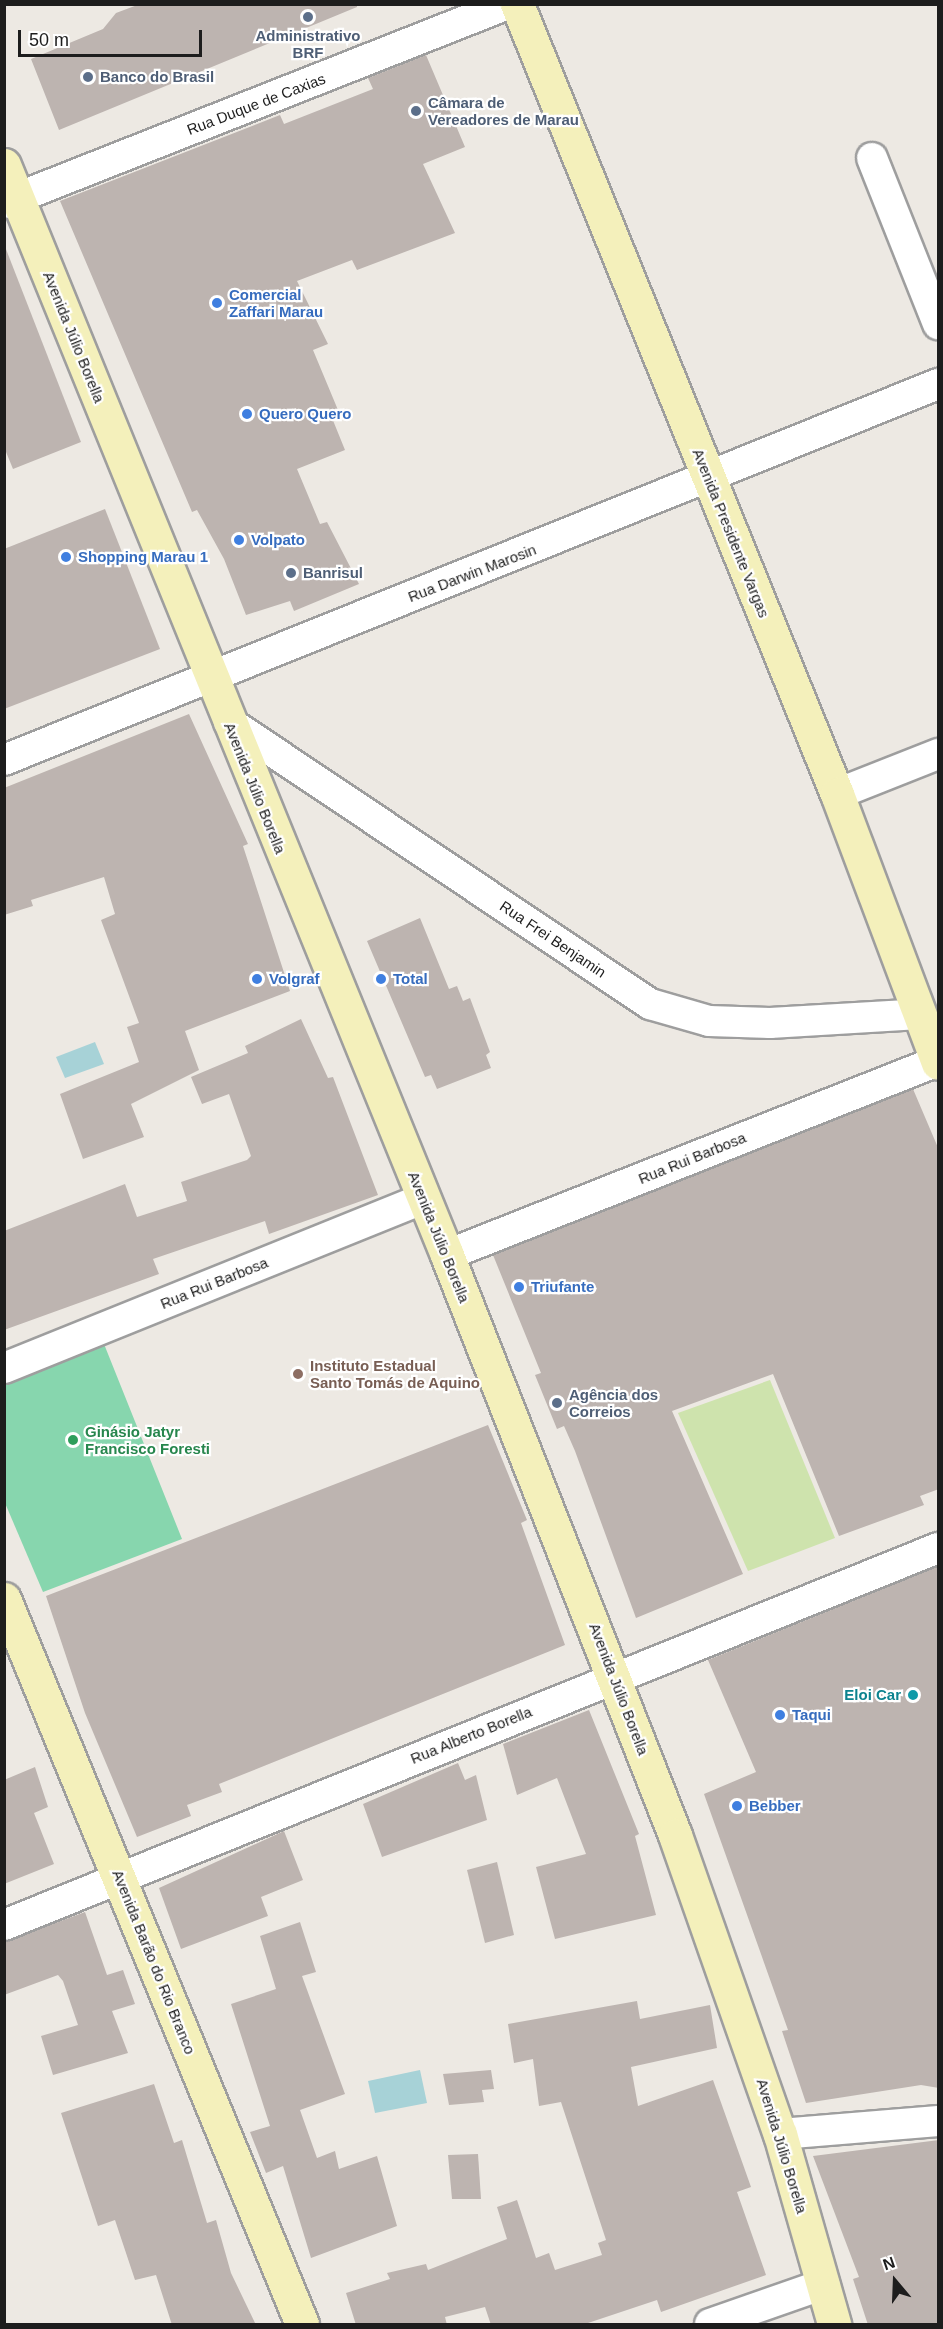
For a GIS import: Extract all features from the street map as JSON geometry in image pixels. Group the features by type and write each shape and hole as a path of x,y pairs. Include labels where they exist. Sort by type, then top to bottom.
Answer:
{"main road":[{"name":"Avenida Presidente Vargas","path":"517,4 837,794 933,1045"},
{"name":"Avenida Júlio Borella","path":"4,165 11,200 210,676 447,1255 614,1676 722,1959 780,2134 834,2325"},
{"name":"Avenida Barão do Rio Branco","path":"4,1599 302,2325"}],"street":[{"name":"Rua Duque de Caxias","path":"11,200 508,4"},
{"path":"872,158 939,324"},
{"name":"Rua Darwin Marosin","path":"4,760 210,676 710,480 939,384"},
{"name":"Rua Frei Benjamin","path":"229,722 650,1004 709,1021 770,1023 933,1045"},
{"path":"837,794 939,754"},
{"name":"Rua Rui Barbosa","path":"447,1255 933,1045"},
{"name":"Rua Rui Barbosa","path":"4,1368 423,1198"},
{"name":"Rua Alberto Borella","path":"4,1926 614,1676 939,1548"},
{"path":"780,2134 939,2121"},
{"path":"710,2325 824,2284"}],"green space":[{"name":"Ginásio Jatyr Francisco Foresti","path":"102,1339 182,1539 43,1592 5,1503 4,1378"},
{"path":"770,1380 835,1538 748,1571 678,1413"}],"water":[{"path":"95,1042 104,1064 65,1078 56,1057"},
{"path":"420,2070 427,2103 375,2113 368,2081"}],"building":[{"path":"140,4 357,4 357,7 59,130 31,59 103,29 116,13"},
{"path":"426,55 465,147 423,164 455,233 357,270 352,260 297,281 328,344 313,350 338,410 330,413 345,450 297,469 320,524 327,522 359,584 294,611 290,601 246,615 224,559 197,510 192,512 60,201 280,115 284,124 373,89 368,78"},
{"path":"4,244 81,442 13,469 4,447"},
{"path":"105,509 160,649 4,709 4,549"},
{"path":"189,714 248,844 243,846 290,991 185,1031 199,1070 131,1104 144,1137 83,1159 60,1094 139,1062 127,1027 139,1023 101,920 115,914 104,877 31,900 33,906 4,915 4,788"},
{"path":"420,918 449,989 457,986 463,1001 470,998 490,1052 486,1055 491,1068 437,1089 431,1075 425,1077 367,941"},
{"path":"301,1019 328,1078 333,1077 378,1195 269,1234 265,1221 153,1259 159,1274 4,1330 4,1231 125,1184 137,1217 187,1201 181,1182 247,1160 251,1156 229,1094 202,1104 191,1077 248,1053 245,1046"},
{"path":"913,1089 939,1150 939,1489 920,1496 924,1505 839,1536 773,1374 672,1411 743,1574 636,1618 575,1451 564,1426 557,1429 535,1375 541,1373 493,1255"},
{"path":"488,1425 527,1520 521,1523 565,1645 219,1784 222,1792 187,1805 191,1816 137,1837 85,1713 46,1596"},
{"path":"939,1566 939,2088 921,2085 806,2103 782,2031 788,2030 704,1794 756,1772 708,1660"},
{"path":"589,1710 639,1834 635,1836 656,1915 555,1939 536,1867 586,1854 557,1778 517,1795 503,1744"},
{"path":"458,1763 465,1780 476,1775 487,1820 382,1857 363,1804"},
{"path":"35,1767 48,1807 34,1813 54,1864 4,1884 4,1780"},
{"path":"284,1831 303,1880 261,1897 268,1916 181,1949 159,1888"},
{"path":"497,1862 514,1935 485,1943 467,1870"},
{"path":"85,1912 107,1975 123,1970 135,2004 112,2011 128,2053 53,2075 41,2036 78,2025 63,1981 58,1975 4,1995 4,1942"},
{"path":"300,1922 316,1972 302,1976 345,2094 300,2110 317,2158 335,2151 339,2169 377,2156 397,2226 311,2258 283,2166 266,2173 250,2132 270,2126 231,2004 276,1989 260,1936"},
{"path":"637,2001 640,2019 710,2005 717,2048 631,2067 638,2106 713,2080 751,2187 737,2192 766,2275 661,2312 657,2300 582,2325 491,2325 485,2307 445,2317 447,2325 356,2325 346,2293 390,2279 387,2273 426,2264 428,2270 507,2239 497,2207 517,2200 536,2258 549,2253 555,2270 602,2255 598,2243 606,2240 561,2102 539,2106 533,2059 514,2063 508,2024"},
{"path":"491,2070 494,2089 482,2090 484,2102 449,2105 443,2074"},
{"path":"154,2084 174,2143 182,2140 207,2223 216,2220 231,2273 256,2325 172,2325 156,2275 135,2280 115,2220 98,2226 61,2113"},
{"path":"939,2140 939,2325 868,2325 853,2279 859,2277 813,2156"},
{"path":"478,2154 481,2199 452,2199 448,2155"}],"place":[{"name":"Administrativo BRF","path":"308,17"},
{"name":"Banco do Brasil","path":"88,77"},
{"name":"Câmara de Vereadores de Marau","path":"416,111"},
{"name":"Comercial Zaffari Marau","path":"217,303"},
{"name":"Quero Quero","path":"247,414"},
{"name":"Volpato","path":"239,540"},
{"name":"Shopping Marau 1","path":"66,557"},
{"name":"Banrisul","path":"291,573"},
{"name":"Volgraf","path":"257,979"},
{"name":"Total","path":"381,979"},
{"name":"Triufante","path":"519,1287"},
{"name":"Instituto Estadual Santo Tomás de Aquino","path":"298,1374"},
{"name":"Agência dos Correios","path":"557,1403"},
{"name":"Ginásio Jatyr Francisco Foresti","path":"73,1440"},
{"name":"Eloi Car","path":"913,1695"},
{"name":"Taqui","path":"780,1715"},
{"name":"Bebber","path":"737,1806"}]}
